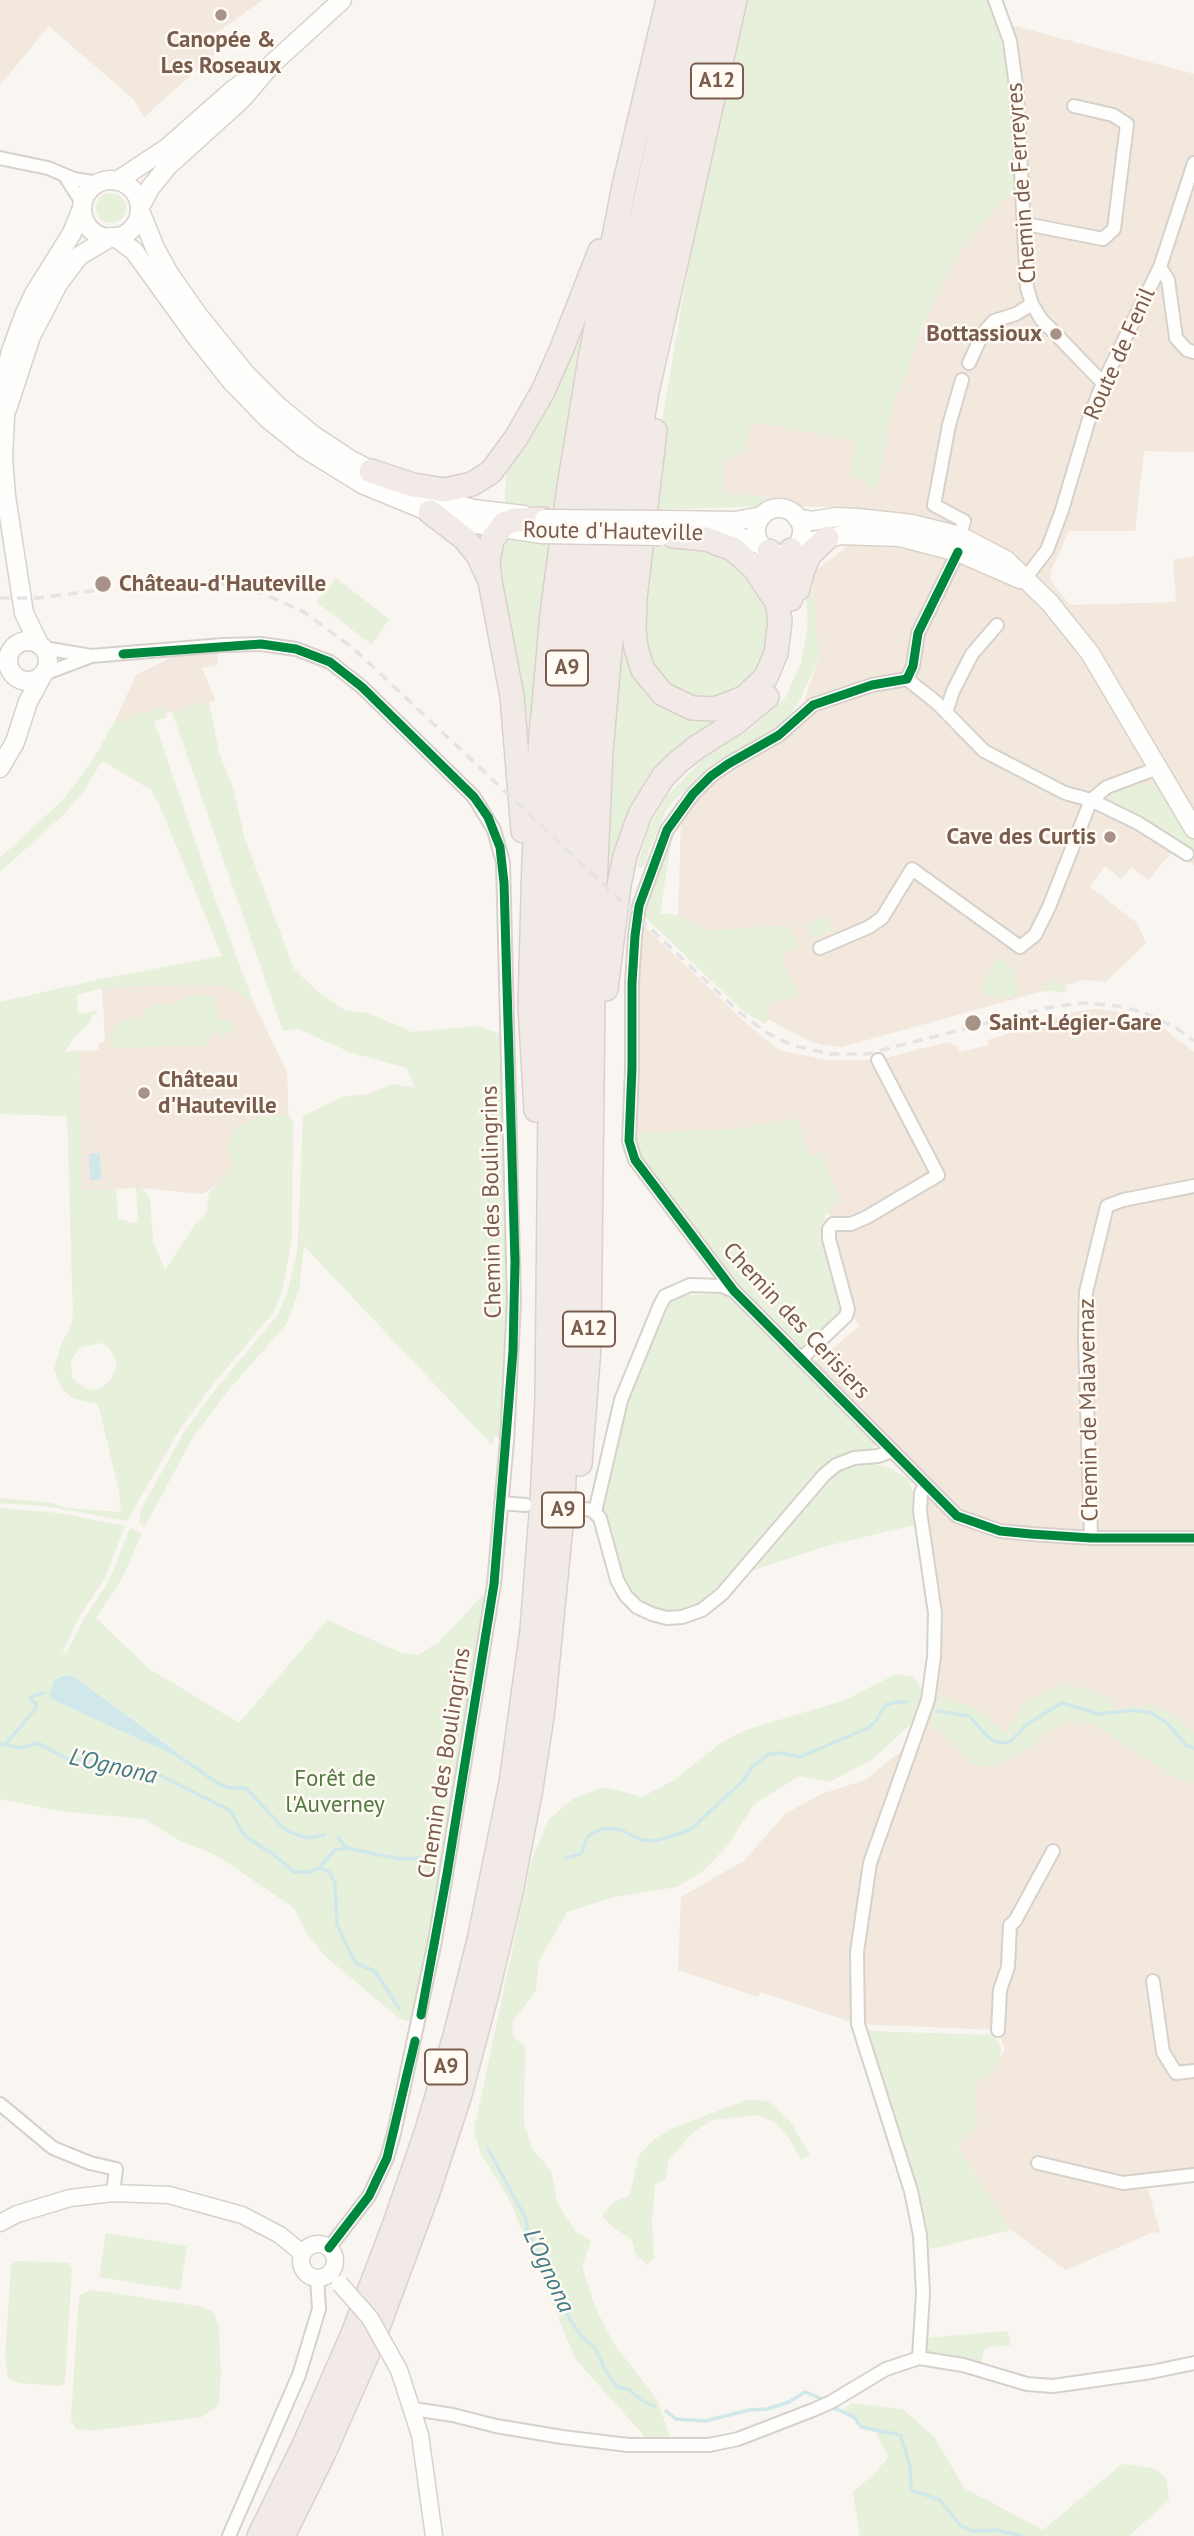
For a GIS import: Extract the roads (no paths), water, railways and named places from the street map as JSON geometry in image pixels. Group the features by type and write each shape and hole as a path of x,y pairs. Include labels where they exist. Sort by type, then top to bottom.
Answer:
{"highway":[{"path":"530,1005 536,825 552,614 577,436 624,186 668,0"},
{"name":"A9","path":"260,2536 333,2381 396,2223 438,2094 479,1940 513,1771 532,1630 542,1502 548,1348 551,943 557,802 569,645 589,490 611,362 631,260 690,0"},
{"name":"A9","path":"283,2536 323,2455 371,2346 446,2139 475,2040 508,1904 543,1709 558,1571 566,1450 574,907 578,795 588,674 610,492 626,390 656,242 712,0"},
{"name":"A12","path":"543,1709 563,1632 589,1347 592,1135 590,1070 594,906 600,777 616,599 638,443 657,342 736,0"},
{"path":"371,471 413,485 445,490 463,488 477,482 494,468 525,425 554,367 586,291 624,186"},
{"path":"679,248 635,598 634,630 638,656 651,682 670,699 699,709 730,705 751,694 771,669 805,563 809,555 827,538"},
{"path":"430,512 465,539 481,560 490,581"},
{"path":"543,527 510,521 499,529 489,552 490,581 504,648 518,750 528,905 530,1005 548,1348"},
{"path":"666,531 719,542 739,553 762,578 786,616"},
{"path":"592,1135 618,885 632,833 650,795 678,762 755,709 778,683 789,655 780,548"}],"main road":[{"path":"0,768 15,742 23,717 49,661 23,613 3,458 3,384 18,332 34,294 72,233 88,191 156,156 234,89 272,64 342,0"},
{"path":"2,415 15,391 32,336 58,284 79,257 131,229 162,171 253,88 272,64"},
{"path":"108,182 132,189 140,209"},
{"path":"83,206 83,217 89,227 98,234 113,237"},
{"name":"Route d'Hauteville","path":"140,209 155,248 170,275 245,373 278,406 313,435 371,471 414,491 543,527 711,532 780,548 842,535 886,535 924,542 959,544"},
{"name":"Route d'Hauteville","path":"113,237 134,251 214,359 267,418 304,448 343,473 386,495 430,512 499,529"},
{"path":"771,510 791,512 797,518 802,530 780,548 756,532 762,516 771,510"},
{"name":"Route d'Hauteville","path":"666,531 762,516"},
{"name":"Route d'Hauteville","path":"797,518 812,521 836,517 889,520 928,527 959,544 981,561 1013,578 1024,580"},
{"path":"1024,580 1057,611 1090,653 1194,829"},
{"path":"23,613 15,646 8,660 21,696 23,717"},
{"path":"15,646 28,640 42,646"},
{"path":"14,676 25,681 34,681 43,675"}],"street":[{"name":"Chemin de Ferreyres","path":"995,0 1013,54 1026,224 1027,288 1041,319 1103,383"},
{"path":"1026,224 1103,239 1114,229 1127,124 1113,115 1074,106"},
{"path":"0,158 48,168 65,176 108,182"},
{"name":"Route de Fenil","path":"1024,580 1047,550 1090,416 1103,383 1160,267 1194,163"},
{"path":"65,176 83,206"},
{"path":"1160,267 1168,280 1176,338 1187,350 1194,352"},
{"path":"969,363 983,333 994,321 1016,314 1032,304"},
{"path":"962,380 949,425 934,505 964,521 959,544 918,633 907,679 946,712 984,751 1065,793 1091,800 1138,823 1186,854"},
{"path":"946,712 953,691 972,654 997,625"},
{"name":"Chemin des Boulingrins","path":"42,646 91,656 261,644 312,654 344,671 474,797 488,817 500,847 504,883 515,1262 513,1351 494,1584 447,1874 421,2015 394,2133 387,2158 369,2196 329,2248"},
{"name":"Chemin des Boulingrins","path":"43,675 91,656"},
{"name":"Chemin des Cerisiers","path":"907,679 872,685 818,702 808,708 779,735 711,776 693,794 667,830 639,906 632,983 629,1141 635,1160 734,1291 957,1516 984,1527 1010,1532 1091,1538 1194,1538"},
{"path":"820,948 869,927 882,918 912,869 1020,947 1035,935 1049,907 1091,800 1107,787 1158,768"},
{"path":"801,1359 846,1316 848,1309 829,1239 829,1229 833,1224 851,1224 867,1217 938,1175 878,1060"},
{"name":"Chemin de Malavernaz","path":"1091,1538 1086,1292 1107,1206 1123,1200 1194,1186"},
{"path":"734,1291 722,1286 690,1285 666,1296 621,1400 589,1511 603,1526 617,1580 626,1597 652,1614 682,1618 702,1610 722,1594 824,1475 836,1465 854,1458 878,1456 892,1451"},
{"path":"919,2358 923,2293 920,2235 911,2191 858,2024 858,1952 870,1863 928,1700 934,1657 935,1613 920,1511 925,1485"},
{"path":"501,1503 526,1504"},
{"path":"998,2030 1000,1990 1008,1967 1010,1926 1053,1851"},
{"path":"1153,1982 1163,2052 1176,2073 1194,2071"},
{"path":"0,2104 53,2148 90,2163 116,2169 113,2193"},
{"path":"1038,2163 1123,2183 1194,2175"},
{"path":"0,2223 17,2214 57,2202 113,2193 169,2195 217,2207 263,2226 280,2235 302,2253"},
{"path":"229,2536 299,2375 318,2309 329,2278 335,2261 329,2248 318,2244 306,2248 302,2253 302,2267 308,2275 329,2278 370,2318 398,2370 420,2435 434,2536"},
{"path":"413,2409 536,2433 602,2442 628,2445 709,2445 738,2439 813,2410 886,2369 919,2358 963,2365 1027,2384 1054,2386 1194,2363"}],"water":[{"path":"100,1153 101,1180 90,1180 89,1154"},
{"path":"65,1675 73,1676 176,1751 174,1755 51,1699 49,1696 54,1680"}],"waterway":[{"path":"5,1745 36,1708 32,1696 43,1693"},
{"path":"566,1858 581,1854 588,1836 601,1829 618,1829 642,1840 655,1841 690,1830 744,1780 752,1767 769,1754 782,1753 800,1757 868,1728 876,1721 885,1705 907,1702"},
{"path":"938,1711 969,1716 987,1736 996,1742 1004,1743 1011,1741 1027,1724 1062,1703 1099,1714 1135,1710 1151,1713 1166,1722 1186,1745 1194,1748"},
{"name":"L'Ognona","path":"0,1744 21,1748 38,1743 68,1759 91,1760 152,1771 231,1811 241,1831 248,1838 294,1872 309,1872 319,1868 329,1872 335,1883 337,1924 353,1959 357,1964 375,1971 399,2008"},
{"path":"172,1752 221,1785 246,1788 284,1829 308,1838 324,1835"},
{"path":"338,1838 347,1848"},
{"path":"319,1868 335,1850 347,1848 400,1859 427,1858"},
{"name":"L'Ognona","path":"488,2149 563,2296 569,2318 582,2337 595,2348 617,2387 628,2389 654,2406"},
{"name":"L'Ognona","path":"666,2411 676,2419 705,2421 749,2410 767,2409 789,2402 805,2392 820,2398"},
{"name":"L'Ognona","path":"834,2408 854,2417 861,2427 900,2435 910,2465 911,2490 940,2500 961,2526 973,2531 997,2530 1021,2536"}],"railway":[{"path":"0,598 38,598 146,584 197,581 234,585 257,591 304,612 354,649 739,1012 765,1032 792,1045 830,1054 867,1054 1045,1008 1082,1003 1118,1006 1142,1012 1175,1027 1194,1041"}],"place":[{"name":"Canopée & Les Roseaux","path":"221,15"},
{"name":"Bottassioux","path":"1056,334"},
{"name":"Château-d'Hauteville","path":"103,584"},
{"name":"Cave des Curtis","path":"1110,837"},
{"name":"Saint-Légier-Gare","path":"973,1023"},
{"name":"Château d'Hauteville","path":"144,1093"}],"park label":[{"name":"Forêt de l'Auverney","path":"335,1792"}]}
